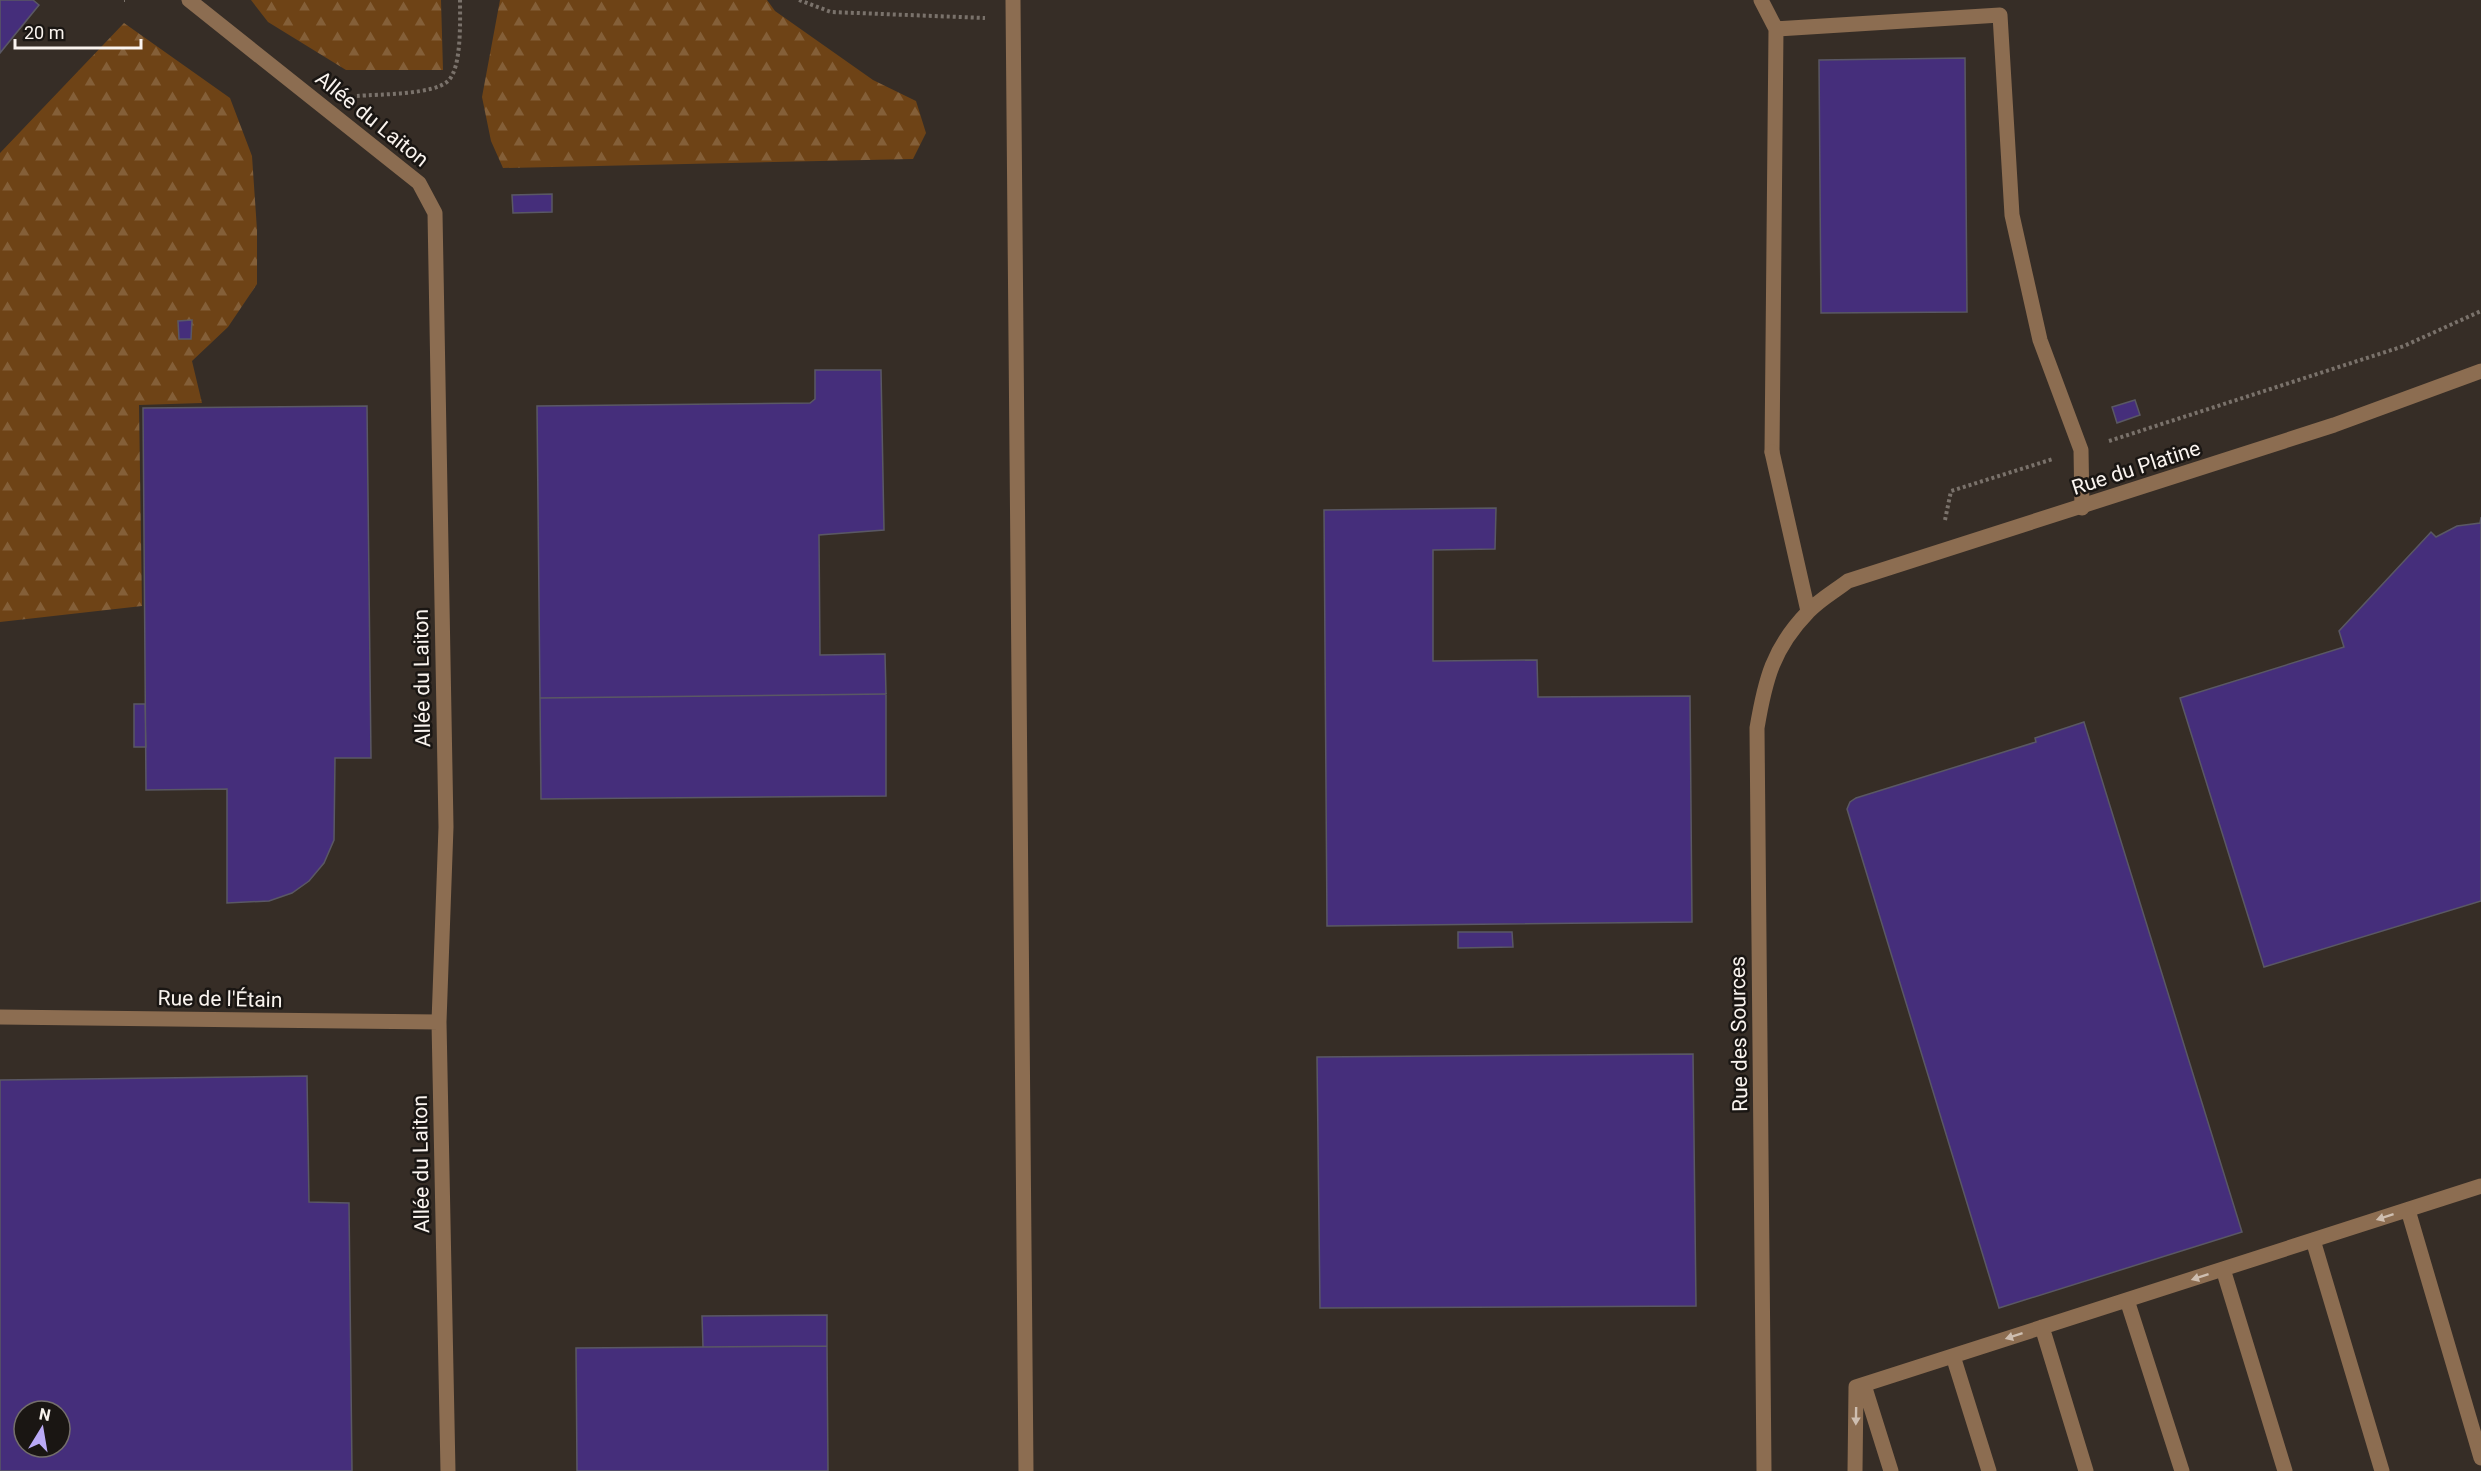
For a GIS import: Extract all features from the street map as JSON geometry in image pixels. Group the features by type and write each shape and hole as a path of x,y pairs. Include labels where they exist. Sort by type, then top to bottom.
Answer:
{"street":[{"name":"Allée du Laiton","path":"189,0 419,183 435,213 446,827 439,1022 448,1471"},
{"path":"1013,0 1026,1471"},
{"path":"1761,0 1776,29 1772,452 1808,611"},
{"path":"1776,29 2000,15 2012,215 2040,340 2081,450 2082,508"},
{"name":"Rue du Platine","path":"1808,611 1848,581 1939,550 2082,508 2334,425 2481,371"},
{"name":"Rue des Sources","path":"1764,1471 1757,728 1765,684 1778,650 1808,611"},
{"name":"Rue de l'Étain","path":"0,1017 439,1022"},
{"path":"1855,1471 1856,1387 2481,1186"},
{"path":"2408,1210 2481,1458"},
{"path":"2313,1240 2382,1471"},
{"path":"2223,1269 2285,1471"},
{"path":"2127,1300 2182,1471"},
{"path":"2042,1327 2086,1471"},
{"path":"1953,1356 1989,1471"},
{"path":"1864,1385 1891,1471"}],"path":[{"path":"348,89 357,96 437,88 450,80 459,50 460,0"},
{"path":"799,0 831,12 978,18 1013,16"},
{"path":"1939,550 1951,491 2404,346 2481,311"}],"green space":[{"path":"251,0 441,0 443,70 346,70 268,22"},
{"path":"500,0 767,0 775,11 873,80 916,101 926,133 913,159 503,168 491,141 482,97"},
{"path":"124,23 230,98 252,156 257,230 257,284 228,327 192,361 202,403 139,405 142,606 0,622 0,153"}],"building":[{"path":"0,0 33,0 39,5 0,53"},
{"path":"1965,58 1967,312 1821,313 1819,60"},
{"path":"552,194 552,212 513,213 512,195"},
{"path":"192,320 191,339 179,339 178,321"},
{"path":"815,370 881,370 884,530 819,535 820,655 885,654 886,694 540,698 537,406 810,403 815,399"},
{"path":"2135,400 2140,415 2117,423 2112,407"},
{"path":"367,406 371,758 335,758 334,840 324,863 309,881 292,893 269,901 227,903 227,789 146,790 143,408"},
{"path":"1496,508 1495,549 1433,550 1433,661 1537,660 1538,697 1690,696 1692,922 1327,926 1324,510"},
{"path":"2481,517 2481,901 2264,967 2180,698 2344,647 2339,631 2431,532 2436,537 2457,526 2480,523"},
{"path":"886,694 886,796 541,799 540,698"},
{"path":"134,704 145,704 146,747 134,747"},
{"path":"2084,722 2242,1232 1999,1308 1847,809 1850,802 1856,798 2036,742 2035,738"},
{"path":"1458,932 1512,932 1513,947 1458,948"},
{"path":"1693,1054 1696,1306 1320,1308 1317,1057"},
{"path":"307,1076 309,1202 349,1203 352,1471 0,1471 0,1080"},
{"path":"827,1315 827,1346 703,1347 702,1316"},
{"path":"827,1346 828,1471 577,1471 576,1348"}]}
